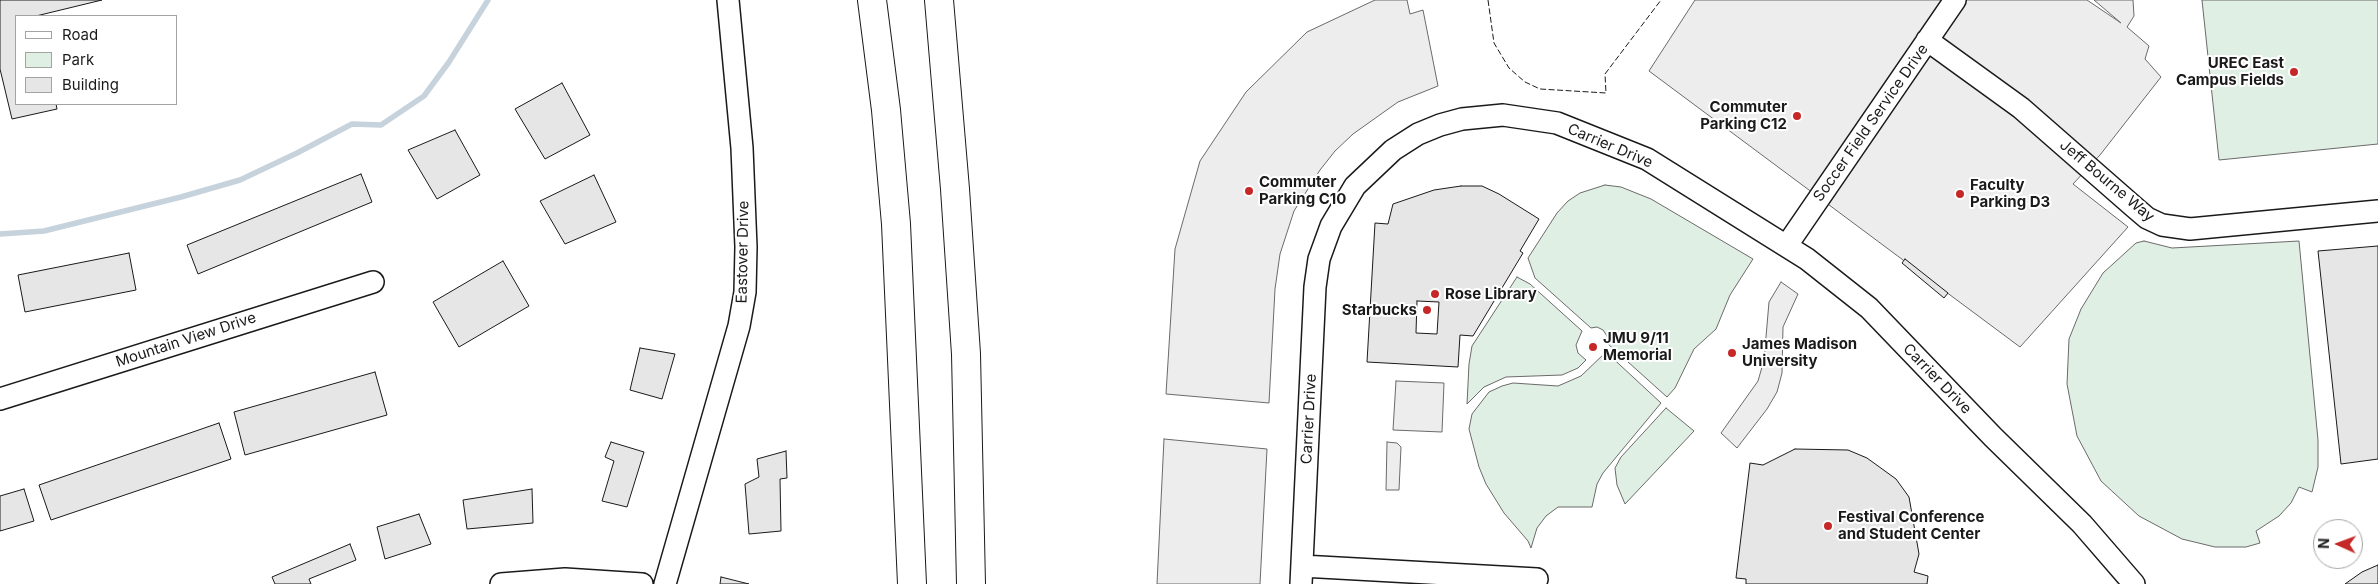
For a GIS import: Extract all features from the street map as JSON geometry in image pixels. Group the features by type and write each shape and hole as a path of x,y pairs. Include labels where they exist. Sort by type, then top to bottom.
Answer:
{"highway":[{"path":"872,0 886,110 897,233 912,584"},
{"path":"939,0 955,189 966,354 971,584"}],"street":[{"name":"Eastover Drive","path":"665,584 739,326 745,292 746,247 742,148 728,0"},
{"name":"Soccer Field Service Drive","path":"1787,245 1955,0"},
{"name":"Jeff Bourne Way","path":"1928,40 2021,108 2132,206 2147,218 2162,226 2190,230 2378,211"},
{"name":"Carrier Drive","path":"1302,575 1314,287 1319,259 1331,226 1348,196 1369,171 1393,150 1429,129 1462,119 1509,115 1557,123 1647,159 1787,245 1869,308 1993,437 2082,524 2134,584"},
{"name":"Mountain View Drive","path":"0,399 372,282"},
{"path":"1302,575 1536,579"},
{"path":"501,584 565,579 642,584"}],"green space":[{"name":"UREC East Campus Fields","path":"2202,0 2378,0 2378,144 2219,160"},
{"path":"1605,185 1621,187 1651,199 1753,259 1730,295 1716,329 1694,349 1675,388 1667,397 1608,344 1607,336 1603,330 1597,327 1591,328 1535,278 1528,258 1557,213 1568,201 1580,193"},
{"path":"2144,241 2172,248 2299,241 2318,440 2318,467 2312,492 2299,487 2291,503 2279,516 2256,531 2260,543 2246,547 2215,547 2182,539 2139,516 2101,481 2077,436 2067,384 2069,339 2081,309 2103,273 2136,243"},
{"path":"1517,277 1530,284 1582,331 1576,345 1578,353 1586,360 1578,368 1562,375 1506,377 1484,387 1467,404 1472,346"},
{"path":"1606,352 1661,403 1603,473 1597,484 1592,507 1558,507 1546,516 1537,528 1531,548 1528,541 1504,513 1486,484 1479,467 1469,429 1472,414 1489,392 1513,383 1558,386 1581,376"},
{"path":"1666,408 1694,431 1625,504 1617,485 1615,468 1621,457"}],"shaded area":[{"name":"Commuter Parking C10","path":"1375,0 1407,0 1410,14 1423,10 1438,86 1398,102 1353,134 1335,151 1320,170 1294,211 1280,254 1275,289 1269,403 1166,394 1175,249 1200,161 1246,92 1307,32"},
{"path":"1695,0 2087,0 2121,23 2094,0 2133,0 2134,16 2127,27 2149,46 2145,59 2161,77 2100,155 2073,184 2128,227 2020,347 1649,71"},
{"path":"1781,282 1798,294 1783,327 1782,373 1777,392 1767,409 1737,448 1721,433 1758,381 1764,360 1769,302"},
{"path":"1396,381 1444,383 1442,432 1393,430"},
{"path":"1164,439 1267,449 1260,584 1157,584"},
{"path":"1387,442 1397,443 1401,447 1399,490 1386,490"}],"building":[{"path":"0,0 102,0 40,15 15,15 15,105 56,105 57,109 12,119 0,69"},
{"path":"562,83 590,135 545,159 515,109"},
{"path":"455,130 480,175 437,199 408,150"},
{"path":"361,174 372,202 198,274 187,245"},
{"path":"594,175 616,222 565,244 540,201"},
{"name":"Rose Library","path":"1461,186 1482,186 1499,194 1539,219 1520,251 1523,253 1473,336 1460,335 1458,367 1367,362 1375,223 1388,224 1393,204 1434,190"},
{"path":"2378,246 2378,459 2341,464 2318,251"},
{"path":"129,253 136,290 25,312 18,275"},
{"path":"1905,259 1948,293 1944,298 1902,263"},
{"path":"503,261 529,306 459,347 433,302"},
{"name":"Starbucks","path":"1417,301 1439,302 1437,334 1416,333"},
{"path":"640,348 675,354 662,399 630,390"},
{"path":"375,372 387,415 245,455 234,412"},
{"path":"219,423 231,459 51,520 39,485"},
{"path":"611,442 644,452 627,507 602,501 614,461 605,457"},
{"name":"Festival Conference and Student Center","path":"1795,449 1848,450 1867,458 1896,479 1909,497 1919,554 1914,572 1928,576 1927,584 1746,584 1746,579 1736,578 1750,463 1763,465"},
{"path":"786,451 787,478 780,479 781,531 749,534 745,484 759,477 757,459"},
{"path":"24,489 34,521 0,531 0,496"},
{"path":"532,489 533,523 467,529 463,500"},
{"path":"419,514 431,544 385,559 377,527"},
{"path":"350,544 356,560 309,579 311,584 275,584 272,577"},
{"path":"2378,565 2378,584 2345,584 2362,572"},
{"path":"721,577 749,584 720,584"}],"waterway":[{"path":"0,234 44,231 181,197 240,180 352,124 381,125 424,96 449,62 488,0"}],"fence":[{"path":"1488,0 1494,43 1509,68 1525,82 1540,89 1606,93 1605,74 1661,0"}],"place":[{"name":"UREC East Campus Fields","path":"2294,72"},
{"name":"Commuter Parking C12","path":"1797,116"},
{"name":"Commuter Parking C10","path":"1249,191"},
{"name":"Faculty Parking D3","path":"1960,194"},
{"name":"Rose Library","path":"1435,294"},
{"name":"Starbucks","path":"1427,310"},
{"name":"JMU 9/11 Memorial","path":"1593,347"},
{"name":"James Madison University","path":"1732,353"},
{"name":"Festival Conference and Student Center","path":"1828,526"}]}
